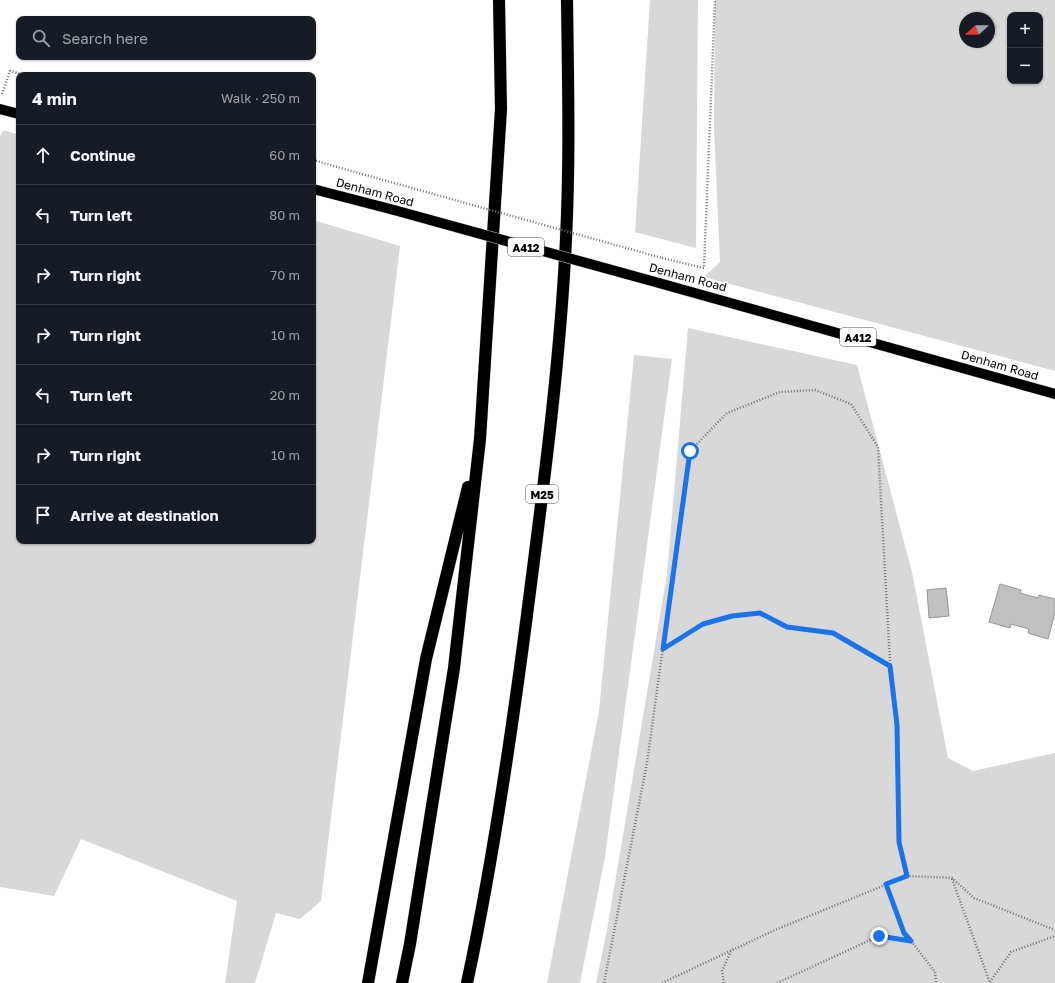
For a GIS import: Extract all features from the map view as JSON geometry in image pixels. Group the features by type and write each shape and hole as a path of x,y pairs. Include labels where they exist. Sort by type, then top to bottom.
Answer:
{"highway":[{"path":"402,983 410,944 454,668 480,439 501,109 499,0"},
{"name":"M25","path":"467,983 485,900 515,704 554,404 566,238 569,118 567,0"},
{"path":"368,983 426,659 480,439"},
{"path":"398,983 410,944"}],"main road":[{"path":"0,109 16,113"},
{"name":"Denham Road","path":"316,190 659,283 1055,394"}],"path":[{"path":"316,161 662,258 704,268 714,0"},
{"path":"0,101 10,71 16,73"},
{"path":"604,983 647,763 690,451 727,413 780,392 815,390 852,404 878,447 890,666 897,725 899,842 907,876"},
{"path":"663,649 703,624 732,616 760,613 787,627 833,633 890,666"},
{"path":"662,983 732,949 907,876 952,878 974,898 1055,930"},
{"path":"952,878 990,983"},
{"path":"886,884 904,933 935,972 936,983"},
{"path":"776,983 879,936 911,941"},
{"path":"990,983 1011,952 1055,936"},
{"path":"724,983 722,971 732,949"}],"shaded area":[{"path":"650,0 698,0 696,248 635,232"},
{"path":"715,0 1055,0 1055,371 704,277 720,262 714,128"},
{"path":"4,130 16,134 16,544 316,544 316,221 400,246 321,901 300,919 276,913 255,983 225,983 237,901 81,839 54,896 0,887 0,136"},
{"path":"688,328 857,365 912,572 948,758 973,771 1055,753 1055,983 596,983 607,930 667,574"},
{"path":"634,355 672,359 605,857 580,983 547,983 599,711"}],"building":[{"path":"1000,584 1021,590 1020,593 1038,598 1039,595 1055,599 1055,613 1048,639 1028,633 1029,629 1011,624 1010,628 989,622"},
{"path":"946,588 949,616 929,618 927,590"}],"route":[{"path":"690,451 663,649 703,624 732,616 760,613 787,627 833,633 890,666 897,725 899,842 907,876 886,884 904,933 911,941 879,936"}]}
